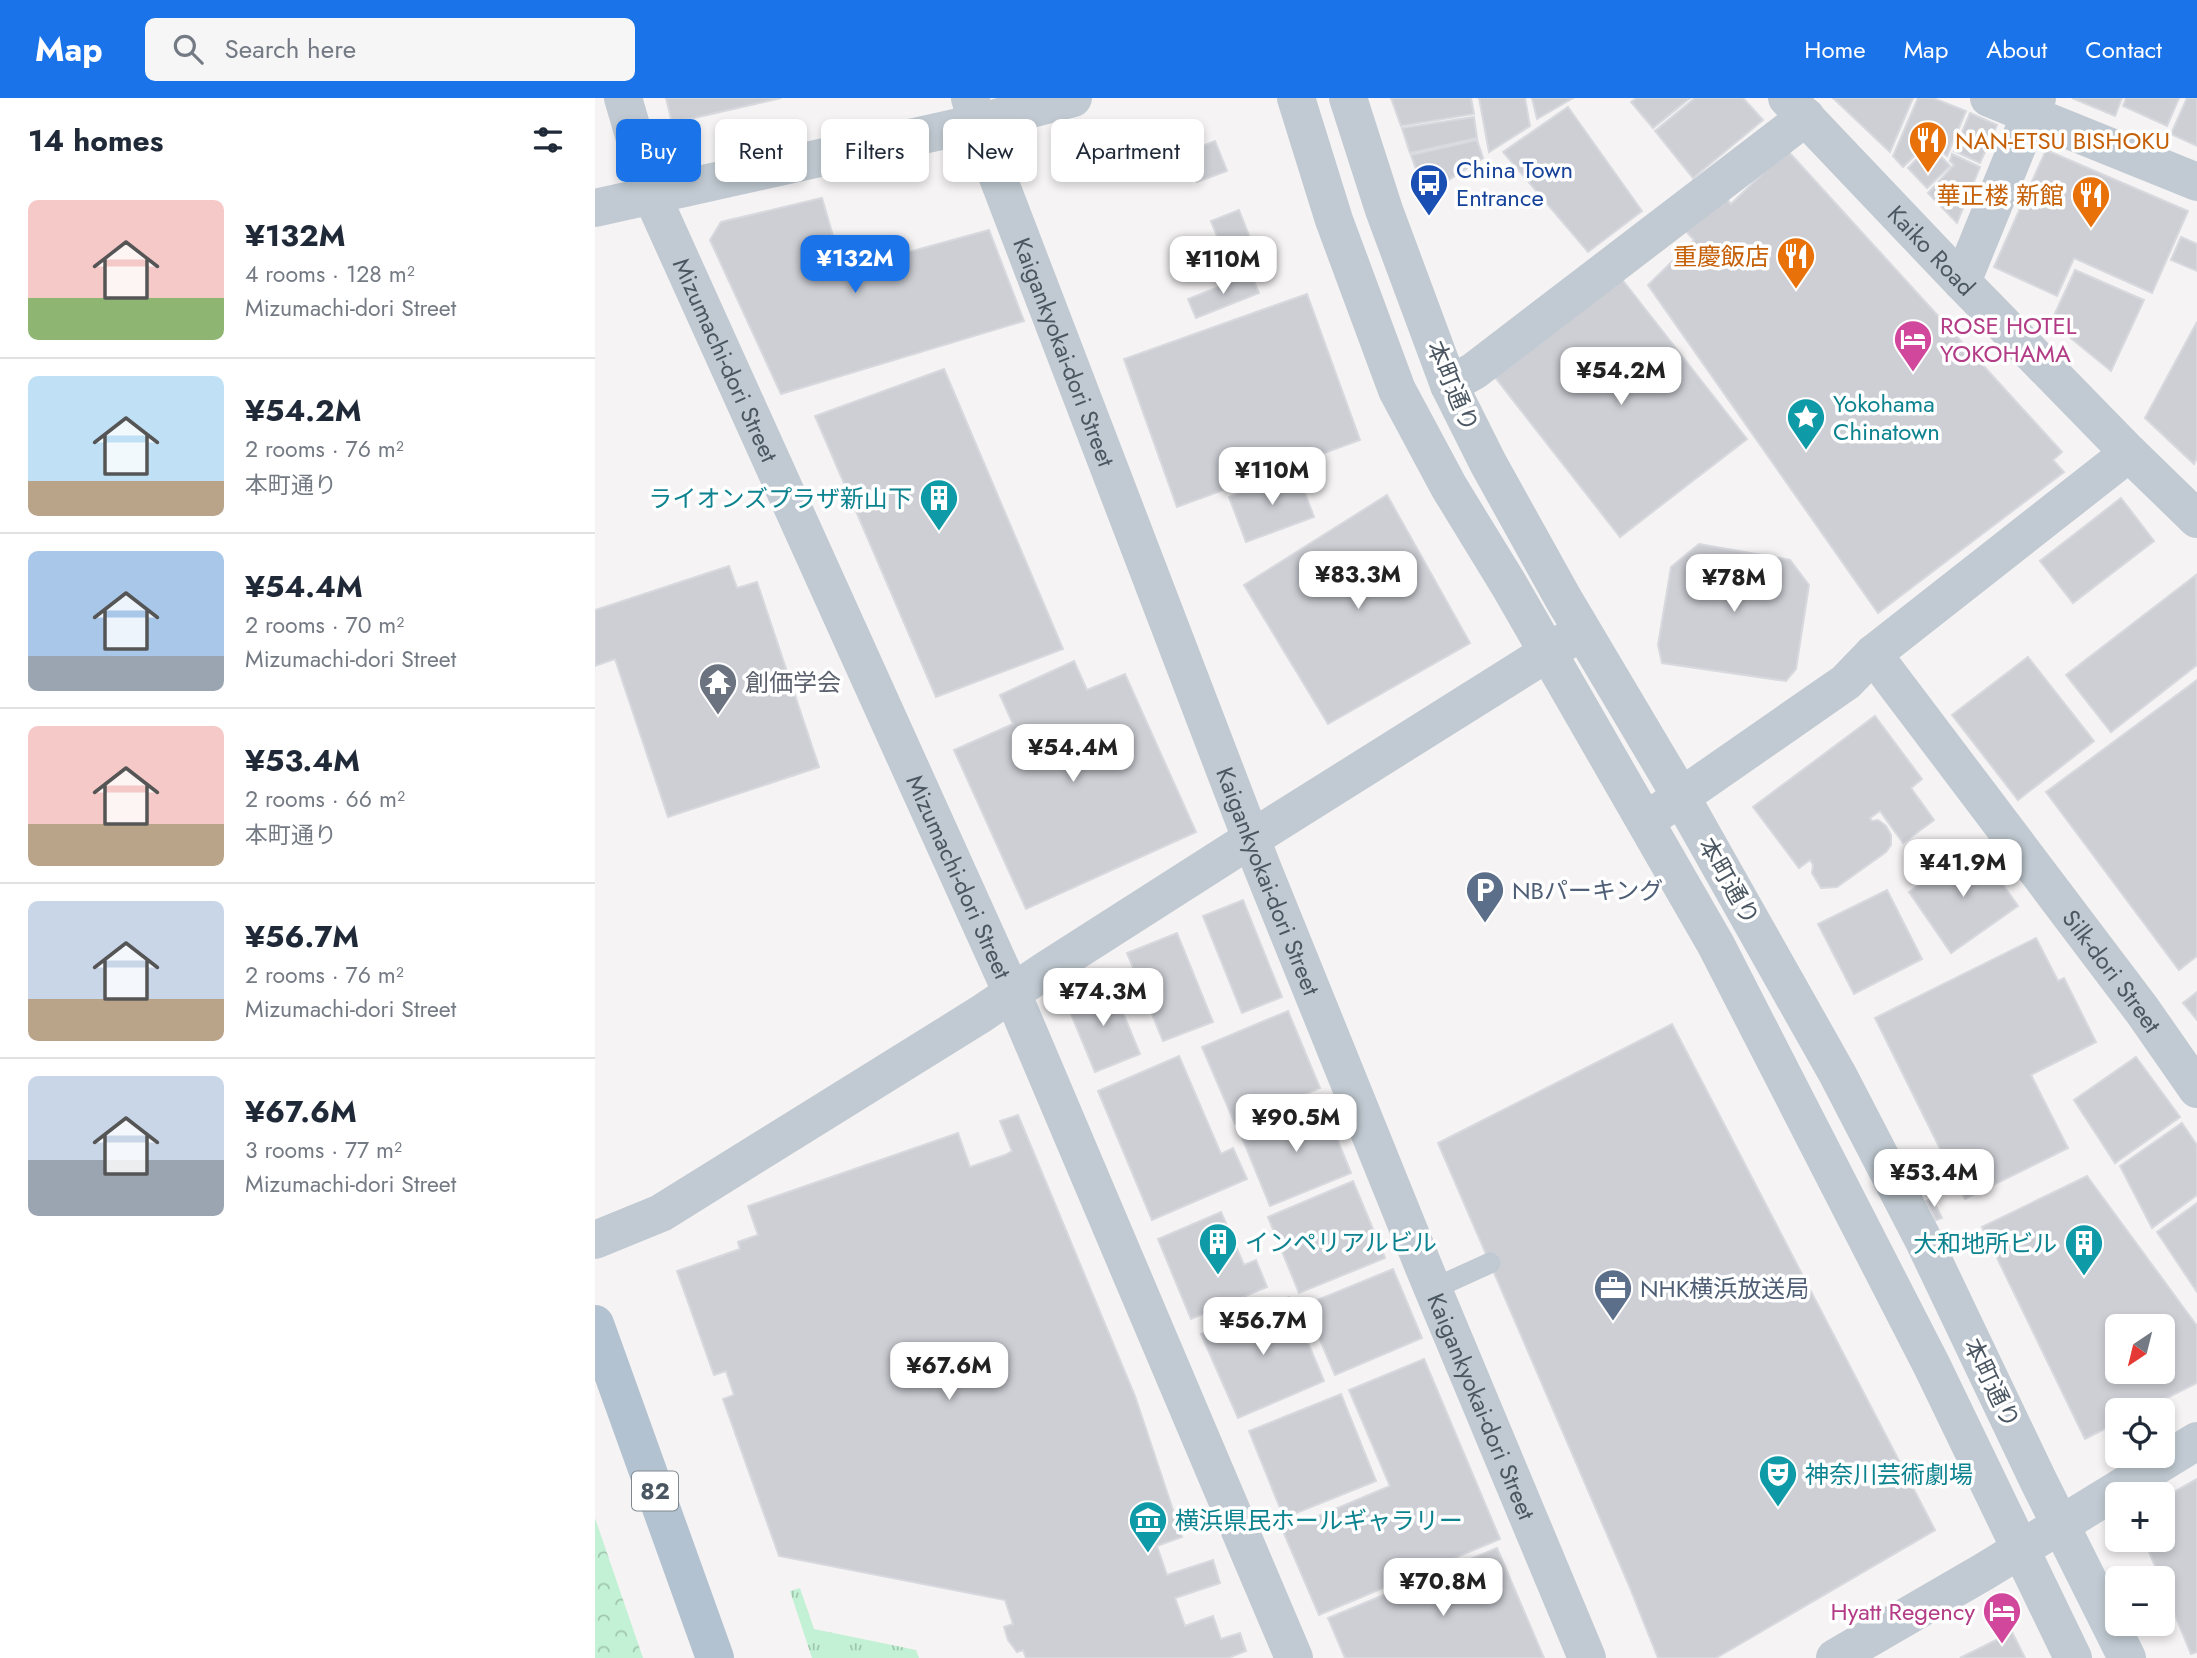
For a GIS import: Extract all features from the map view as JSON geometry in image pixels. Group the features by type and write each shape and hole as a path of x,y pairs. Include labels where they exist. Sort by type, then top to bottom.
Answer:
{"main road":[{"name":"82","path":"595,1324 715,1658"}],"street":[{"name":"Mizumachi-dori Street","path":"623,98 652,194 1012,993 1294,1658"},
{"path":"595,208 974,111 1073,98"},
{"name":"本町通り","path":"1296,98 1338,231 1397,390 1449,487 1509,585 1716,944 1831,1166 2073,1658"},
{"name":"本町通り","path":"1348,98 1384,210 1449,384 1487,463 1838,1074 1924,1241 2127,1658"},
{"path":"1989,98 2034,106 2197,182"},
{"path":"1962,282 2034,106"},
{"path":"1449,384 1474,371 1797,108"},
{"name":"Kaiko Road","path":"1797,108 1962,282 2197,519"},
{"name":"Kaigankyokai-dori Street","path":"974,111 1251,839 1433,1289 1587,1658"},
{"path":"1646,821 1846,682 1873,654 2129,453"},
{"path":"595,1240 661,1213 1583,631"},
{"name":"Silk-dori Street","path":"1873,654 2142,1010 2197,1089"},
{"path":"1835,1658 2021,1549 2197,1441"}],"lane":[{"path":"1433,1289 1490,1263"}],"green space":[{"path":"595,1518 643,1658 595,1658"},
{"path":"800,1588 814,1629 916,1650 919,1658 812,1658 790,1591"}],"building":[{"path":"666,98 781,98 689,119 671,119"},
{"path":"1391,98 1471,98 1474,114 1401,126"},
{"path":"1479,98 1525,98 1530,126 1489,152"},
{"path":"1532,98 1573,98 1537,119"},
{"path":"1637,98 1690,98 1653,128 1631,102"},
{"path":"1695,98 1743,98 1763,120 1693,178 1655,131"},
{"path":"1833,98 1913,98 1890,152"},
{"path":"1918,98 1933,98 1966,111 1947,156 1930,141 1903,167 1893,156"},
{"path":"2072,98 2122,98 2115,116"},
{"path":"2126,98 2179,98 2167,126 2123,106"},
{"path":"2187,98 2197,98 2197,146 2171,134"},
{"path":"1568,107 1642,211 1588,252 1503,152"},
{"path":"1970,113 1997,125 1980,163 1954,151"},
{"path":"1474,117 1477,138 1410,153 1402,128"},
{"path":"1477,140 1483,158 1425,195 1411,155"},
{"path":"1215,141 1227,171 1204,179 1204,145"},
{"path":"1930,145 1950,166 1927,188 1908,168"},
{"path":"1787,150 2062,452 2053,460 2064,472 1878,613 1648,285 1694,240 1683,228 1723,195 1731,204"},
{"path":"2046,150 2188,211 2152,293 2074,258 2057,296 1994,267"},
{"path":"1952,154 1980,167 1957,223 1928,193 1954,165 1950,161"},
{"path":"822,198 843,270 989,230 1024,321 781,394 710,240 721,222"},
{"path":"1239,210 1250,238 1222,249 1211,221"},
{"path":"2181,237 2197,244 2197,271 2171,260"},
{"path":"2075,270 2144,300 2111,371 2051,322"},
{"path":"1251,274 1259,293 1196,318 1188,299"},
{"path":"1621,278 1747,439 1620,537 1494,376"},
{"path":"1307,294 1360,440 1177,507 1124,359"},
{"path":"2197,322 2197,458 2194,464 2145,418"},
{"name":"ライオンズプラザ新山下","path":"944,369 1063,649 936,697 815,416"},
{"path":"1297,472 1314,517 1246,542 1229,497"},
{"path":"1387,495 1470,643 1328,724 1244,585"},
{"path":"2121,498 2154,541 2073,603 2040,561"},
{"path":"1699,544 1790,560 1809,585 1796,669 1786,681 1662,663 1658,645 1671,567"},
{"name":"創価学会","path":"729,566 737,588 757,582 819,767 668,817 615,659 595,666 595,610"},
{"path":"2196,575 2197,665 2111,732 2066,675"},
{"path":"2028,657 2094,741 2018,800 1952,715"},
{"path":"1074,661 1087,690 1125,674 1196,832 1026,909 954,750 1013,724 1000,695"},
{"path":"2197,680 2197,956 2179,970 2046,792"},
{"path":"1875,716 1922,779 1911,788 1934,820 1903,843 1880,811 1870,818 1886,826 1891,835 1891,845 1886,852 1837,887 1821,888 1812,873 1813,865 1810,860 1799,868 1753,807"},
{"path":"1975,845 2018,906 1951,953 1909,892"},
{"path":"1887,890 1922,959 1854,994 1818,924"},
{"path":"1243,900 1282,997 1242,1013 1203,916"},
{"path":"1177,933 1213,1022 1163,1041 1127,953"},
{"path":"2036,938 2058,981 2064,978 2096,1042 2031,1075 2068,1148 1965,1199 1875,1018"},
{"path":"1111,984 1140,1054 1095,1072 1066,1002"},
{"path":"2197,992 2197,1020 2183,1003"},
{"path":"1288,1011 1320,1088 1235,1124 1202,1047"},
{"path":"1672,1024 1935,1530 1716,1658 1658,1658 1438,1143"},
{"path":"1179,1056 1221,1154 1233,1148 1247,1179 1152,1220 1098,1091"},
{"path":"2136,1057 2180,1117 2115,1163 2074,1100"},
{"path":"1322,1102 1351,1173 1270,1206 1241,1135"},
{"path":"1018,1115 1135,1396 1182,1537 1157,1546 1167,1575 1213,1560 1220,1583 1175,1598 1185,1626 1213,1616 1221,1639 1240,1633 1246,1651 1228,1658 1026,1658 1023,1650 1017,1652 1008,1640 1004,1627 1013,1624 1005,1600 779,1556 723,1399 734,1395 726,1371 714,1375 677,1271 740,1249 738,1242 758,1235 748,1206 958,1133 970,1167 1005,1155 1012,1151 1000,1121"},
{"path":"2182,1123 2197,1145 2197,1195 2152,1228 2120,1166"},
{"name":"大和地所ビル","path":"2087,1176 2197,1326 2197,1383 2167,1398 2105,1398 2105,1429 2085,1439 1982,1227"},
{"path":"1353,1181 1385,1258 1299,1293 1268,1217"},
{"path":"1932,1198 1942,1218 1936,1220 1926,1201"},
{"path":"2197,1203 2197,1292 2157,1232"},
{"name":"インペリアルビル","path":"1221,1212 1244,1265 1256,1260 1267,1287 1191,1319 1158,1239"},
{"path":"1393,1269 1422,1338 1335,1375 1305,1305"},
{"path":"1289,1297 1324,1381 1238,1418 1201,1334"},
{"path":"1424,1359 1500,1539 1319,1615 1283,1531 1390,1486 1349,1390"},
{"path":"1341,1394 1376,1481 1284,1518 1249,1431"},
{"path":"2197,1479 2197,1652 2191,1654 2175,1615 2175,1566 2155,1566 2149,1552 2175,1552 2175,1491"},
{"path":"1497,1548 1544,1658 1345,1658 1328,1618"},
{"name":"Hyatt Regency","path":"2012,1632 2025,1658 1960,1658"}],"place":[{"name":"NAN-ETSU BISHOKU","path":"1928,174"},
{"name":"China Town Entrance","path":"1429,217"},
{"name":"華正楼 新館","path":"2091,229"},
{"name":"重慶飯店","path":"1796,290"},
{"name":"ROSE HOTEL YOKOHAMA","path":"1913,373"},
{"name":"Yokohama Chinatown","path":"1806,451"},
{"name":"ライオンズプラザ新山下","path":"939,532"},
{"name":"創価学会","path":"718,716"},
{"name":"NBパーキング","path":"1485,924"},
{"name":"インペリアルビル","path":"1218,1276"},
{"name":"大和地所ビル","path":"2084,1277"},
{"name":"NHK横浜放送局","path":"1613,1322"},
{"name":"神奈川芸術劇場","path":"1778,1508"},
{"name":"横浜県民ホールギャラリー","path":"1148,1554"},
{"name":"Hyatt Regency","path":"2002,1645"}]}
